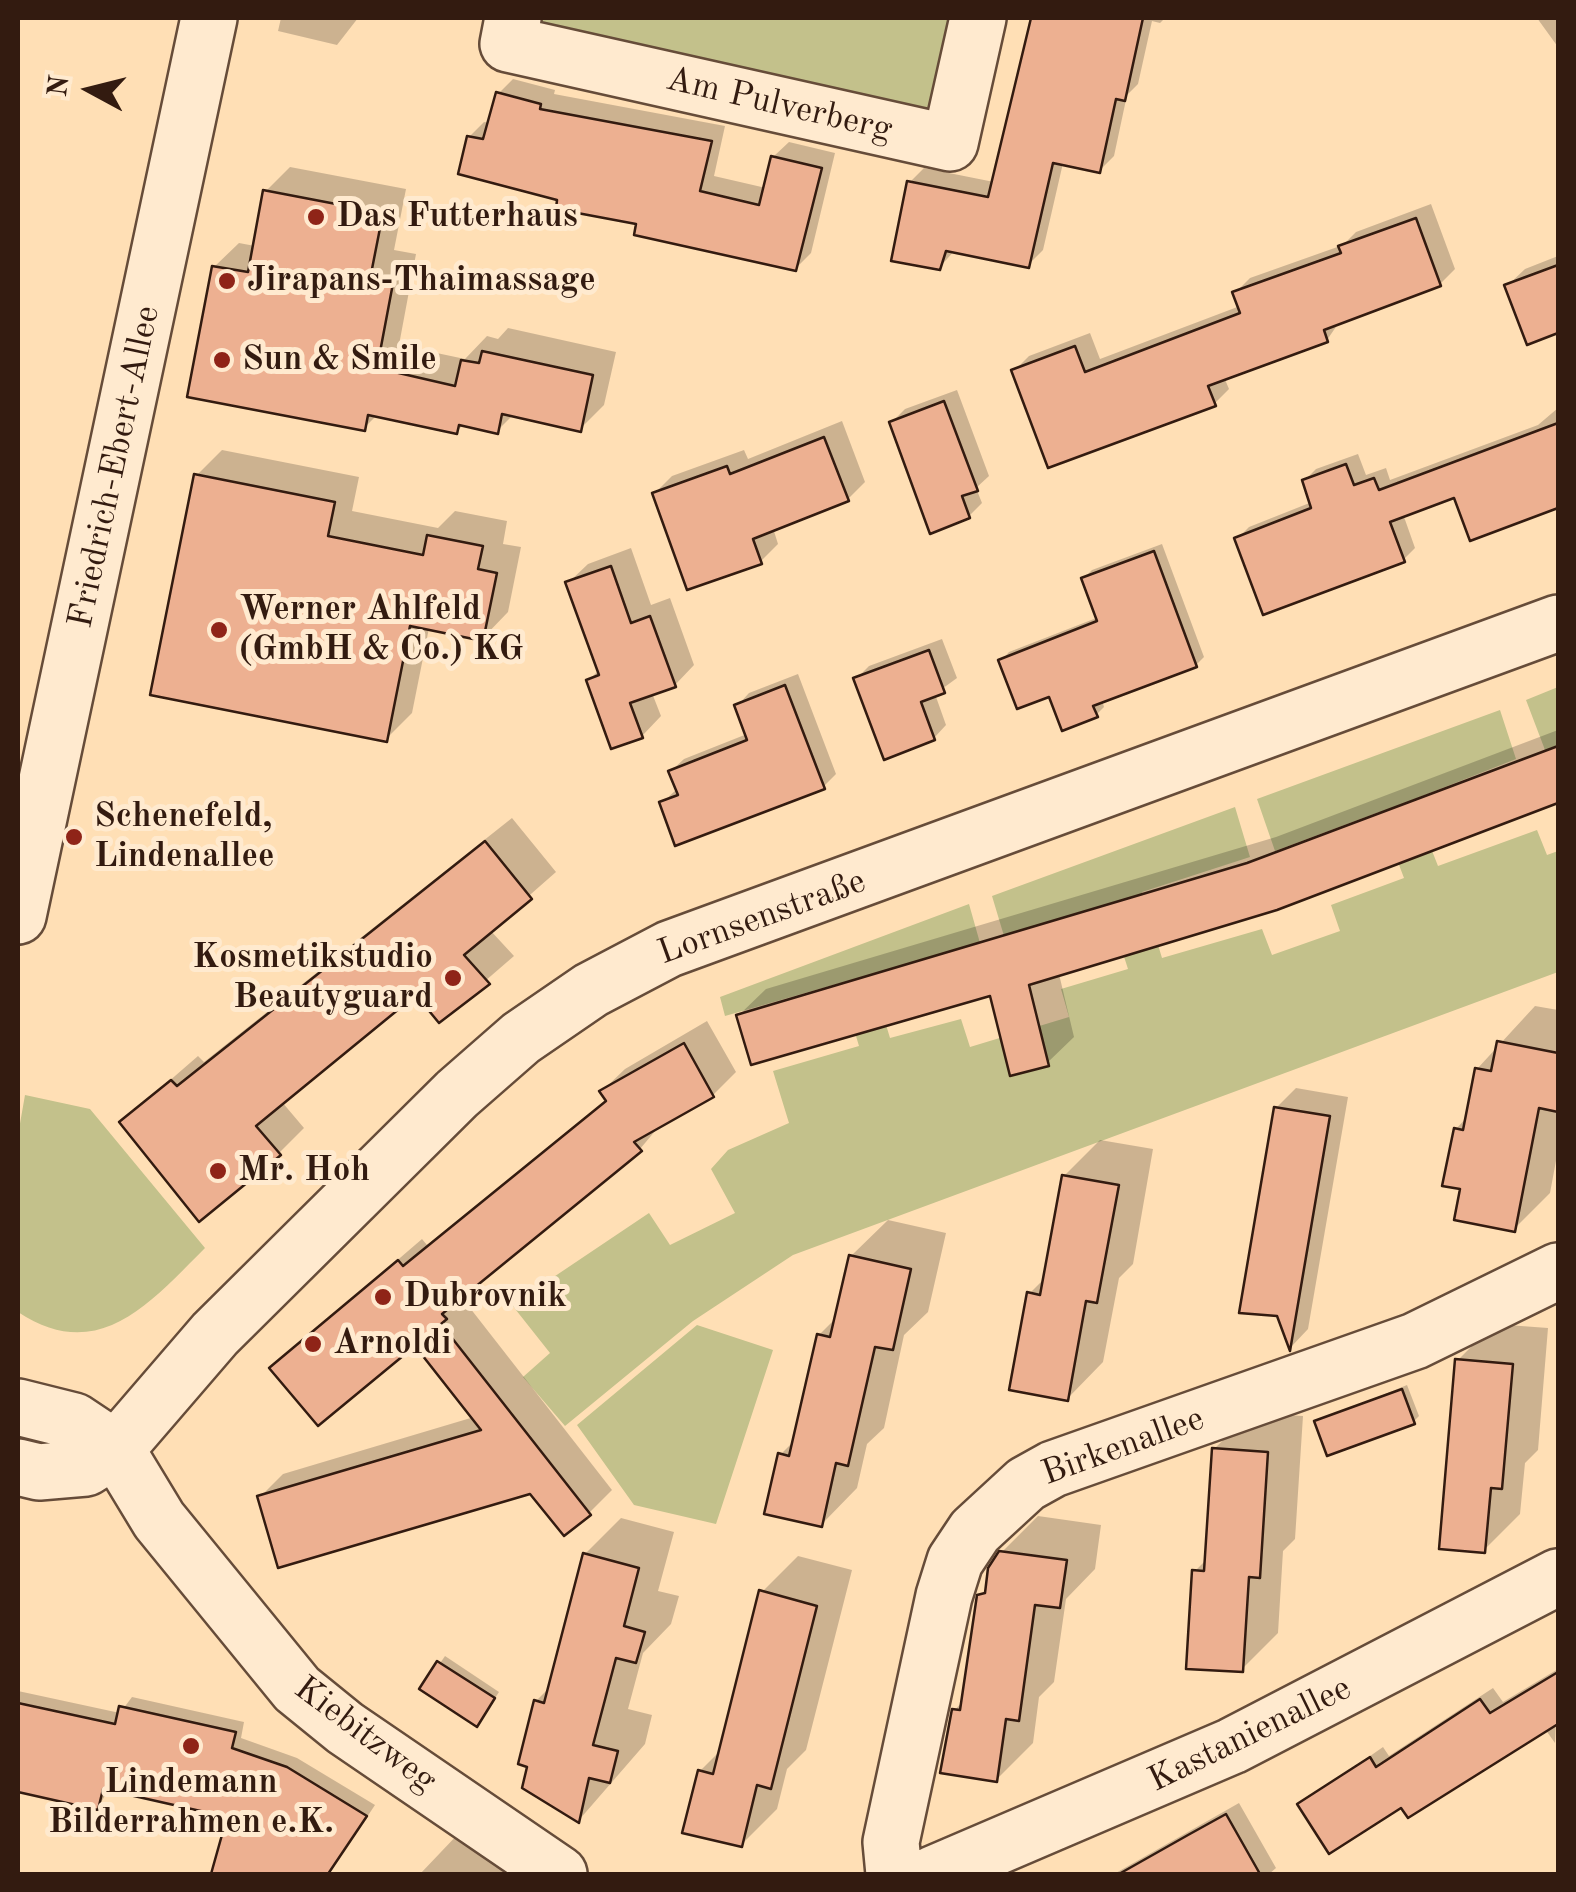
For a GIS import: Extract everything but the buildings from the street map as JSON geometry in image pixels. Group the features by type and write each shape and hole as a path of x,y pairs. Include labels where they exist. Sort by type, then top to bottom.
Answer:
{"street":[{"name":"Friedrich-Ebert-Allee","path":"18,916 210,18"},
{"name":"Am Pulverberg","path":"513,18 508,44 950,143 978,18"},
{"name":"Lornsenstraße","path":"28,1470 86,1468 116,1449 215,1334 457,1094 521,1038 591,990 668,948 1558,622"},
{"name":"Birkenallee","path":"894,1874 891,1842 944,1596 955,1562 998,1507 1053,1469 1415,1341 1558,1270"},
{"path":"18,1407 74,1421 116,1449"},
{"name":"Kiebitzweg","path":"116,1449 159,1520 297,1689 345,1728 559,1874"},
{"name":"Kiebitzweg","path":"28,1470 159,1520"},
{"name":"Kastanienallee","path":"933,1874 1232,1746 1558,1577"}],"shaded area":[{"path":"537,18 954,18 931,121 534,32"},
{"path":"1558,687 1558,745 1545,750 1526,700"},
{"path":"1500,710 1516,759 1412,800 1438,866 1537,830 1547,855 1558,851 1558,972 793,1255 693,1321 565,1426 523,1377 550,1353 512,1305 649,1213 670,1245 735,1213 711,1169 728,1150 789,1123 773,1071 859,1046 840,983 725,1016 720,997 969,904 980,943 871,975 890,1038 961,1019 970,1047 1069,1017 1061,989 1128,969 1107,904 1004,936 992,896 1235,807 1250,857 1142,892 1162,958 1262,929 1272,955 1340,931 1331,905 1404,878 1379,812 1275,851 1257,799"},
{"path":"25,1095 90,1109 205,1248 142,1307 98,1330 73,1332 47,1327 18,1312 18,1135"},
{"path":"697,1325 773,1350 716,1524 634,1505 577,1425"}],"place":[{"name":"Das Futterhaus","path":"316,217"},
{"name":"Jirapans-Thaimassage","path":"227,281"},
{"name":"Sun & Smile","path":"222,360"},
{"name":"Werner Ahlfeld (GmbH & Co.) KG","path":"219,630"},
{"name":"Schenefeld, Lindenallee","path":"74,837"},
{"name":"Kosmetikstudio Beautyguard","path":"453,978"},
{"name":"Mr. Hoh","path":"218,1171"},
{"name":"Dubrovnik","path":"383,1297"},
{"name":"Arnoldi","path":"313,1344"},
{"name":"Lindemann Bilderrahmen e.K.","path":"191,1746"}]}
